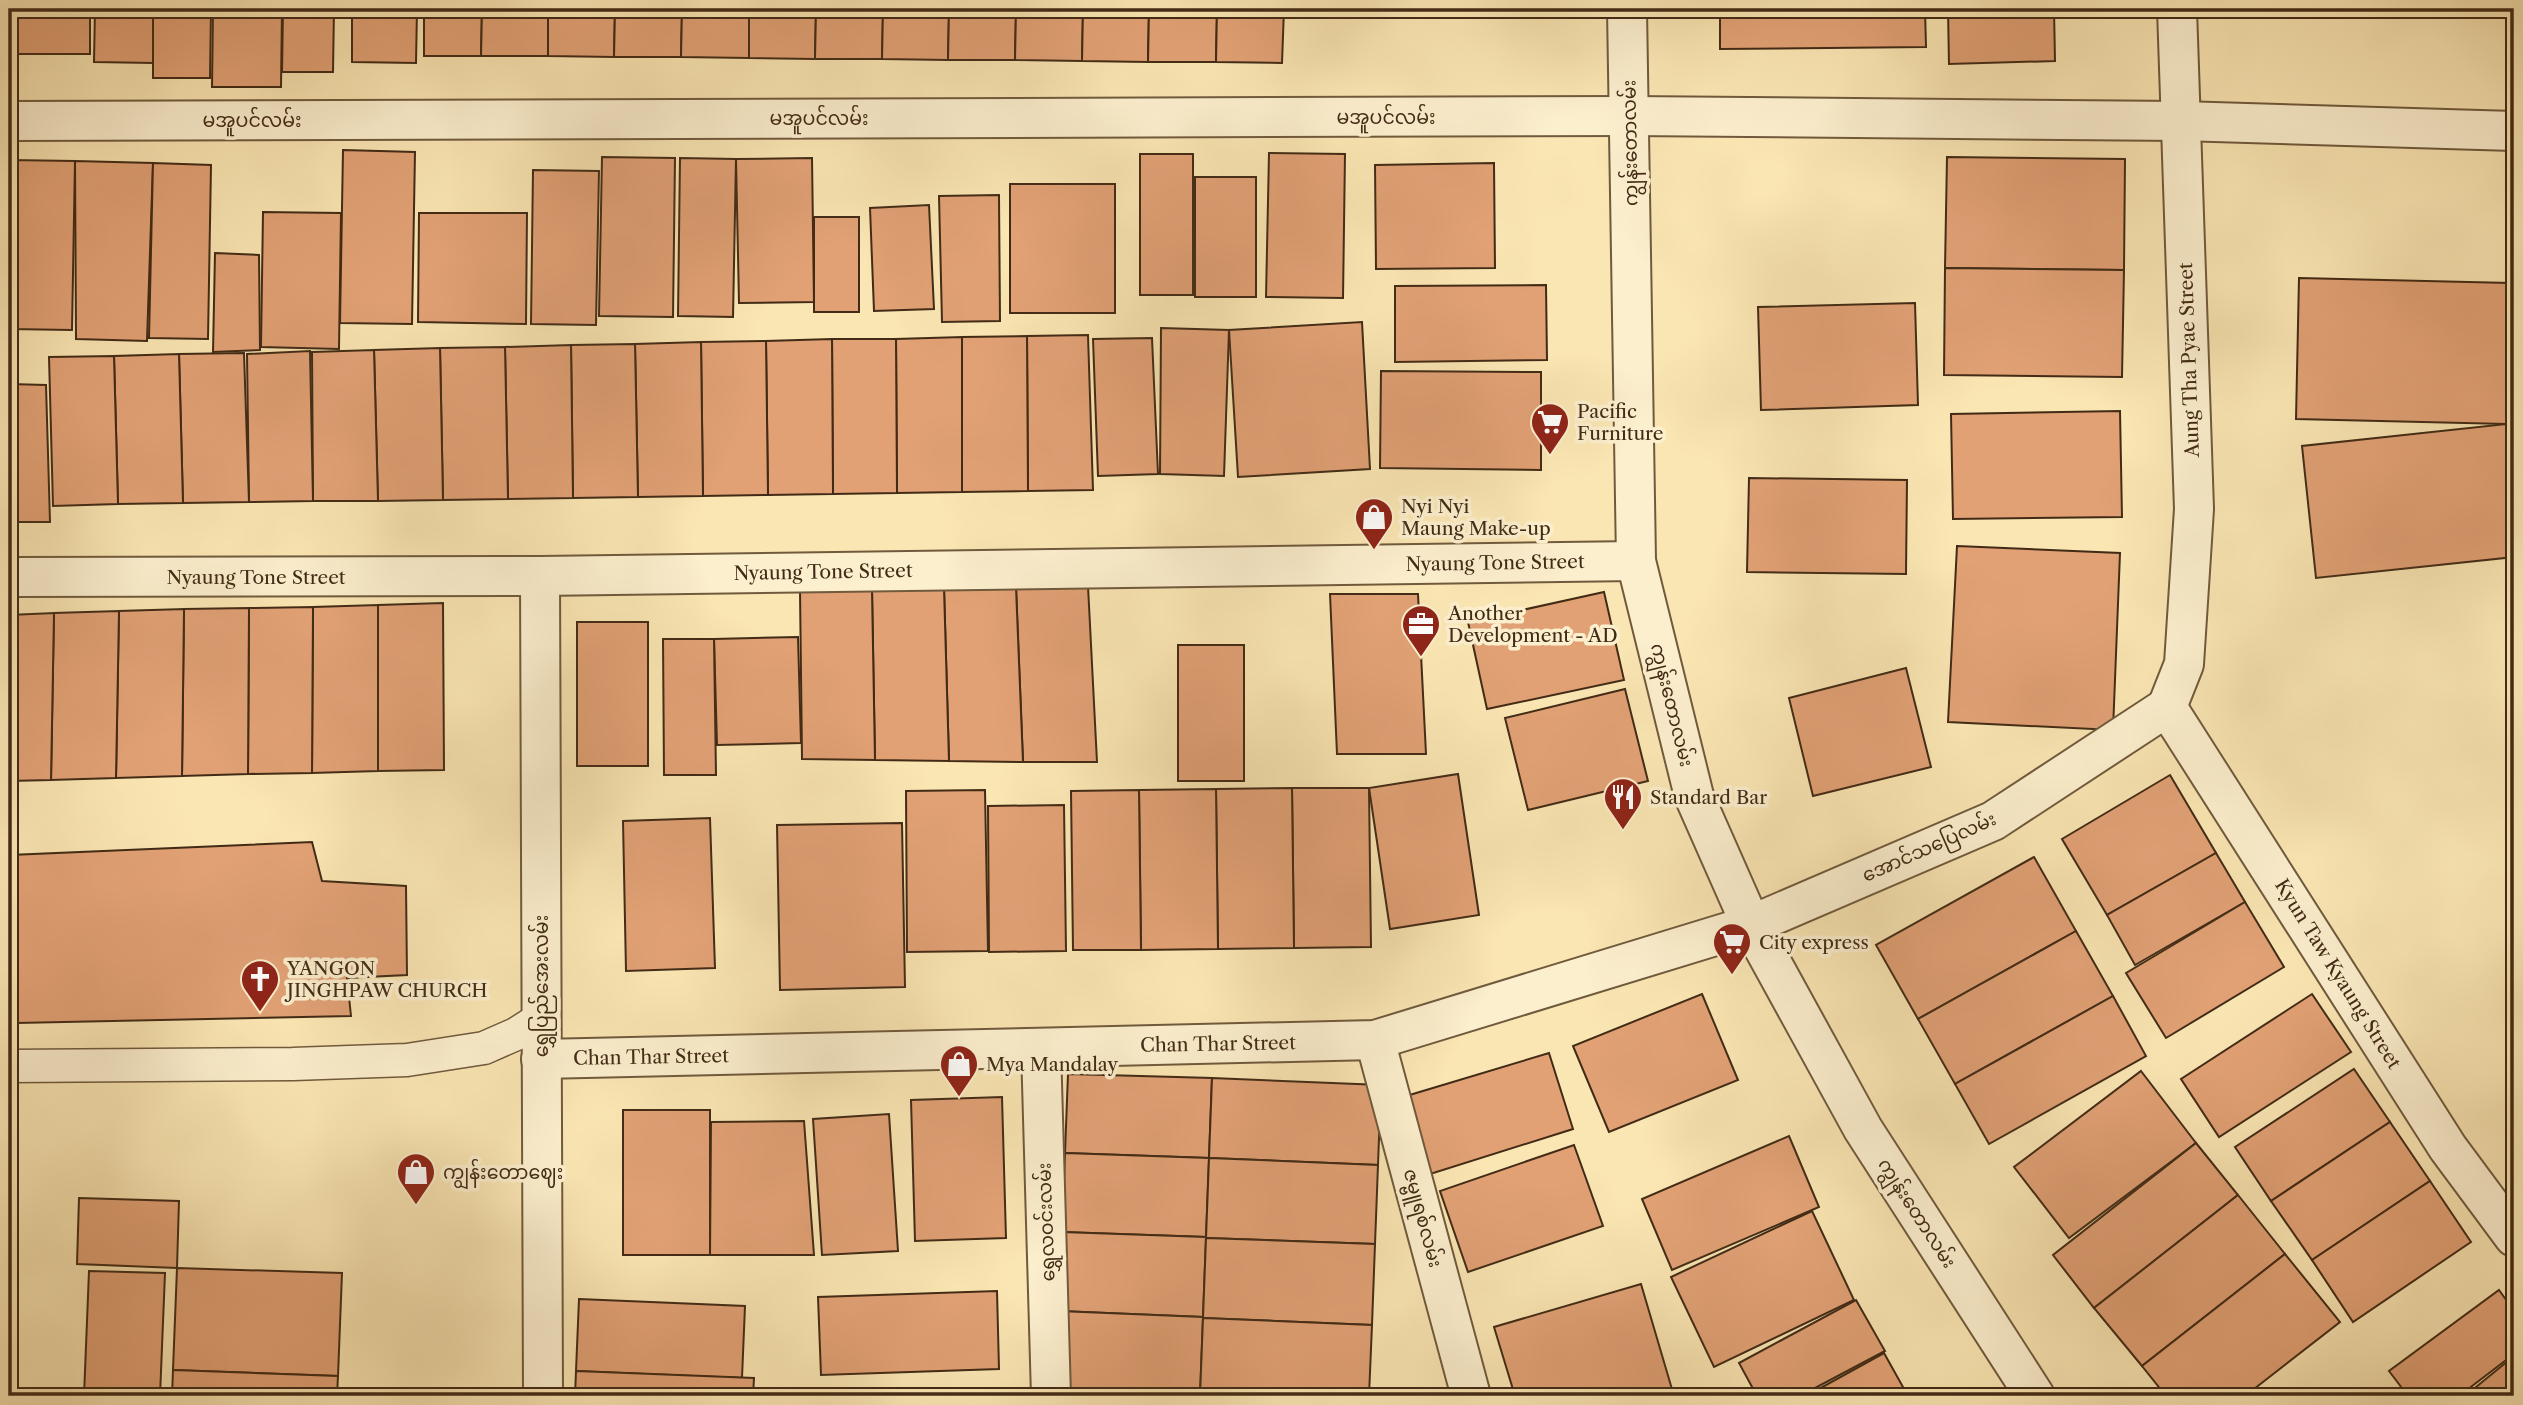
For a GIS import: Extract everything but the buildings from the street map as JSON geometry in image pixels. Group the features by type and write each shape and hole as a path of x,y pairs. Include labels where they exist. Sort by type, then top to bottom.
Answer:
{"street":[{"name":"ကျွန်းတောလမ်း","path":"1628,9 1636,561 1694,796 1751,925 1863,1129 2035,1396"},
{"name":"Aung Tha Pyae Street","path":"2167,707 2184,664 2194,509 2177,9"},
{"name":"မအူပင်လမ်း","path":"9,121 1630,116 2181,121 2514,131"},
{"name":"Nyaung Tone Street","path":"9,577 540,576 1636,561"},
{"name":"ရွှေပြည်အေးလမ်း","path":"540,576 543,1396"},
{"name":"အောင်သပြေလမ်း","path":"1751,925 1993,821 2167,707"},
{"name":"Kyun Taw Kyaung Street","path":"2167,707 2448,1149 2514,1237"},
{"name":"Chan Thar Street","path":"541,1059 1376,1040 1751,925"},
{"name":"ဇမ္ဗူရစ်လမ်း","path":"1376,1040 1471,1396"},
{"name":"ရွှေလဝင်းလမ်း","path":"1041,1048 1051,1396"}],"lane":[{"path":"9,1066 293,1064 407,1060 484,1048 516,1034 541,1018"}],"place":[{"name":"Pacific Furniture","path":"1550,456"},
{"name":"Nyi Nyi Maung Make-up","path":"1374,551"},
{"name":"Another Development - AD","path":"1421,658"},
{"name":"Standard Bar","path":"1623,831"},
{"name":"City express","path":"1732,976"},
{"name":"YANGON JINGHPAW CHURCH","path":"260,1013"},
{"name":"Mya Mandalay","path":"959,1098"},
{"name":"ကျွန်းတောဈေး","path":"416,1206"}]}
